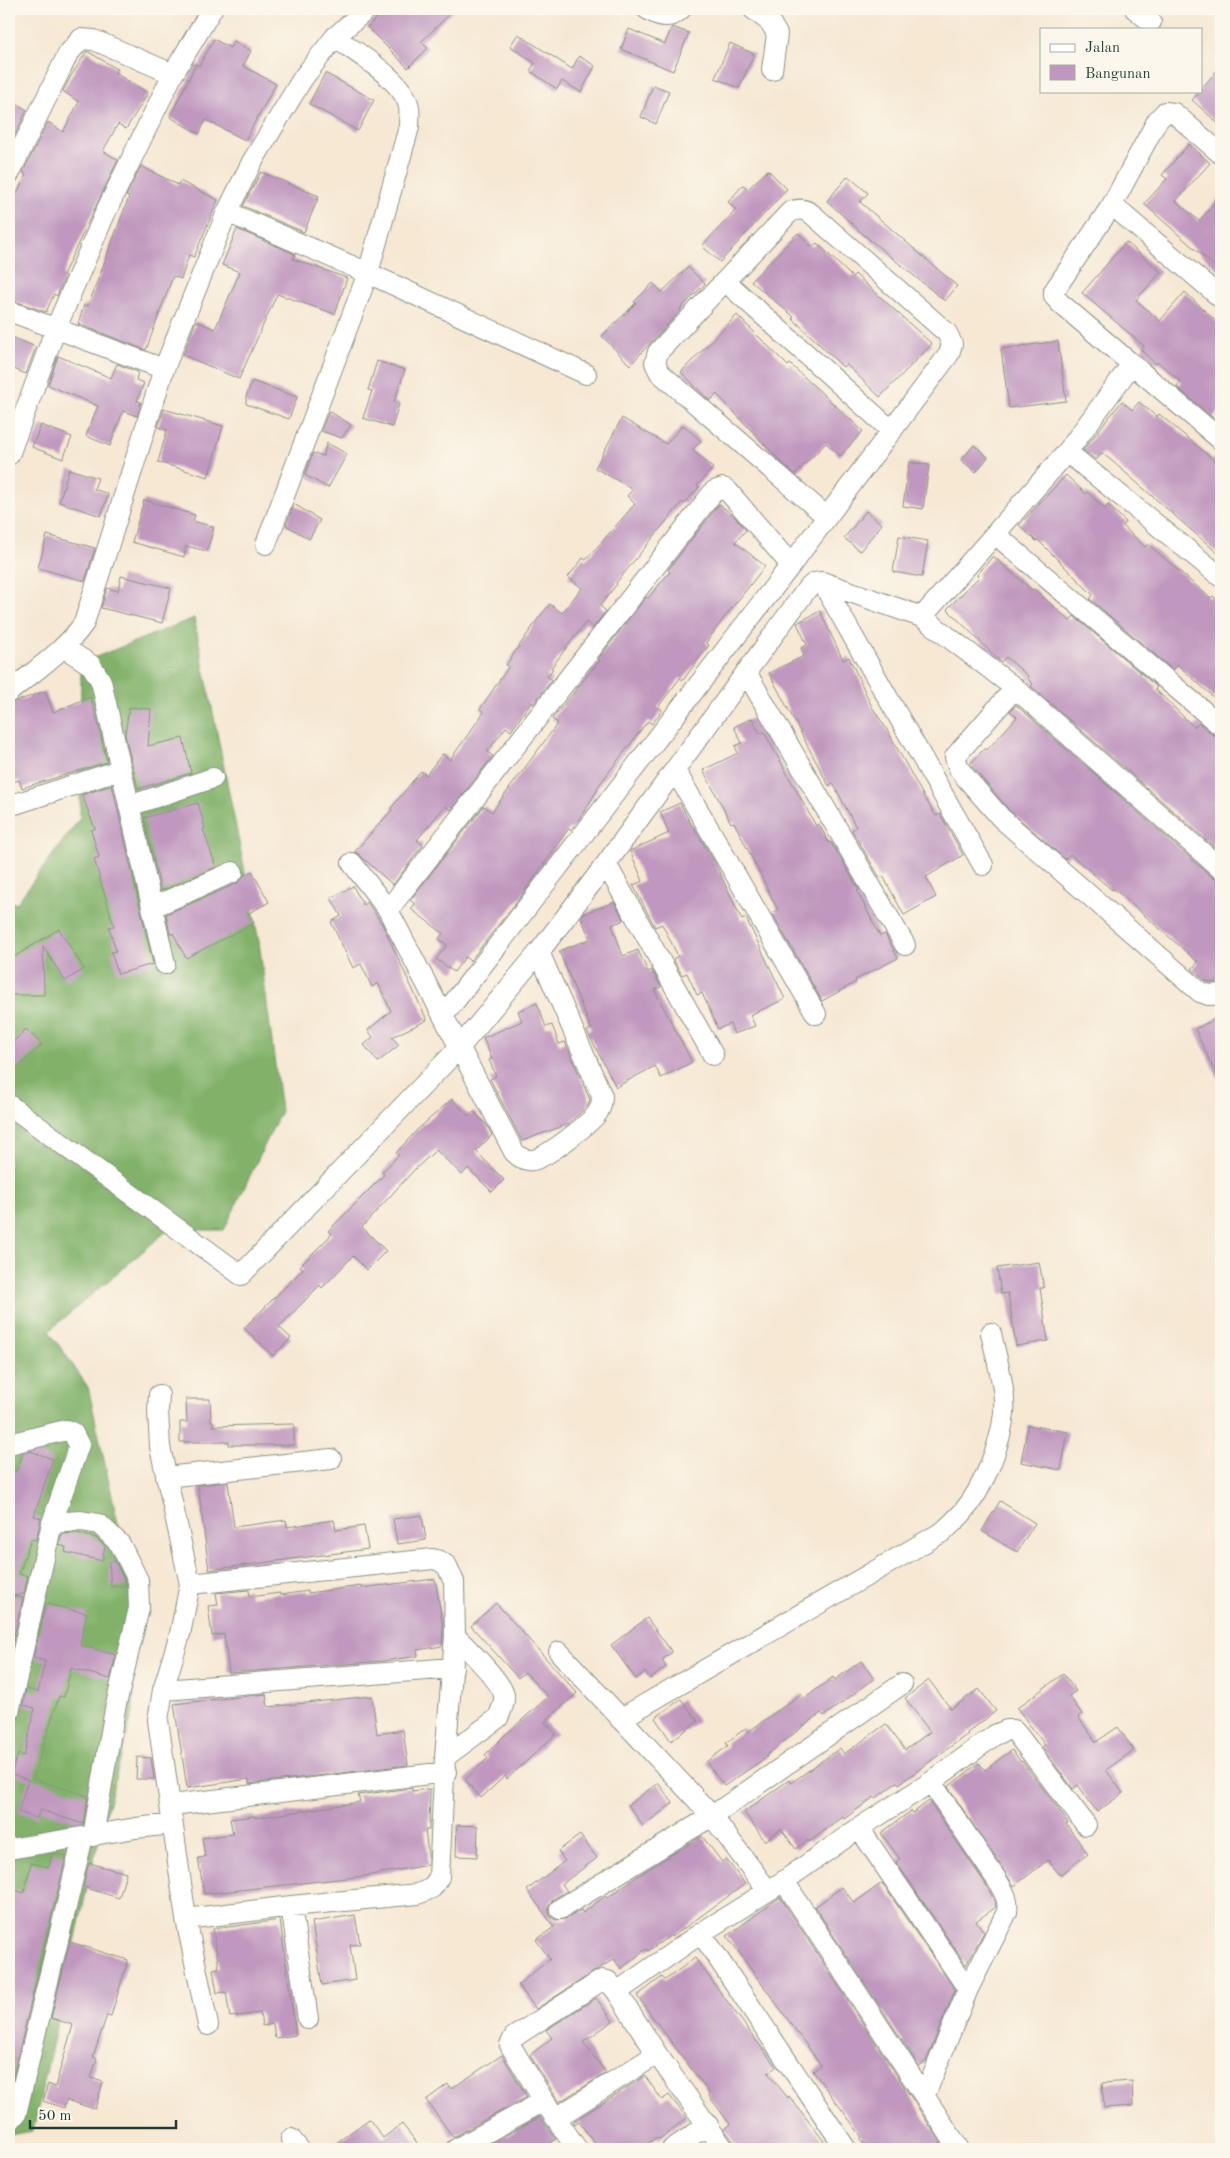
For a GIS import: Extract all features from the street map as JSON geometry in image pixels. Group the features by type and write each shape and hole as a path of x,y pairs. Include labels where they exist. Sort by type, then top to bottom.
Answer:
{"street":[{"path":"9,455 56,328 107,209 173,74 212,9"},
{"path":"647,9 664,17 673,16 681,9"},
{"path":"753,9 770,22 777,34 772,70"},
{"path":"1135,9 1151,22"},
{"path":"9,692 63,647 76,635 84,623 164,369 227,212 252,162 287,104 336,37 363,10"},
{"path":"266,544 368,274 408,127 409,107 403,92 394,81 336,37"},
{"path":"9,174 68,54 81,39 94,40 173,74"},
{"path":"1221,154 1174,113 1165,112 1157,121 1112,205 1055,287 1054,296 1060,304 1221,440"},
{"path":"1112,205 1221,298"},
{"path":"9,1105 242,1275 451,1030 791,565 892,431 949,354 952,344 947,333 806,210 795,209 790,212 658,352 656,363 660,373 827,517"},
{"path":"227,212 586,374"},
{"path":"725,280 892,431"},
{"path":"9,310 164,369"},
{"path":"922,617 1067,452 1132,364"},
{"path":"1067,452 1221,577"},
{"path":"388,910 714,491 723,488 727,490 791,565"},
{"path":"995,534 1221,726"},
{"path":"451,1030 539,952 810,586 822,582 922,617 1016,688 1221,869"},
{"path":"822,582 983,865"},
{"path":"63,647 84,660 97,673 130,806 165,964"},
{"path":"746,672 905,945"},
{"path":"1016,688 959,752 956,757 959,769 1001,818 1200,992 1210,995 1221,994"},
{"path":"9,806 120,770"},
{"path":"675,770 816,1014"},
{"path":"130,806 214,778"},
{"path":"352,863 388,910 514,1152 525,1160 540,1159 580,1130 597,1114 602,1096 539,952"},
{"path":"606,864 713,1055"},
{"path":"153,907 233,872"},
{"path":"620,1719 944,1531 964,1511 982,1482 998,1445 1004,1412 1000,1371 990,1334"},
{"path":"159,1395 160,1447 190,1584 180,1634 163,1690 158,1720 158,1821 186,1920 208,2025"},
{"path":"9,1444 59,1430 66,1430 72,1433 80,1445 52,1523 9,1712"},
{"path":"166,1477 331,1459"},
{"path":"9,2122 16,2114 88,1836 115,1708 139,1608 138,1580 120,1544 98,1524 82,1520 52,1523"},
{"path":"186,1920 291,1906 418,1894 432,1888 439,1877 456,1636 454,1582 447,1566 433,1559 190,1584"},
{"path":"9,1849 88,1836 446,1764 498,1718 502,1709 504,1695 498,1684 456,1636"},
{"path":"559,1652 776,1886 925,2095 960,2149"},
{"path":"163,1690 453,1668"},
{"path":"560,1909 712,1816 902,1684"},
{"path":"617,1992 701,1933 776,1886 859,1828 931,1782 995,1735 1007,1730 1013,1730 1086,1825"},
{"path":"925,2095 968,1989 1007,1912 1008,1904 1002,1888 931,1782"},
{"path":"859,1828 968,1989"},
{"path":"291,1906 308,2019"},
{"path":"701,1933 846,2149"},
{"path":"577,2149 510,2045 512,2041 602,1980 608,1981 617,1992 657,2054 724,2149"},
{"path":"556,2118 657,2054"},
{"path":"456,2149 544,2100"},
{"path":"672,2149 708,2125"}],"green space":[{"path":"194,618 259,942 281,1111 224,1230 168,1230 49,1331 88,1387 132,1587 133,1711 90,1874 33,2131 9,2135 9,900 16,904 80,818 81,663"}],"building":[{"path":"385,9 455,9 421,42 428,48 408,68 367,27"},
{"path":"672,27 689,33 673,71 621,49 629,29 665,44"},
{"path":"518,34 572,69 579,56 595,66 581,92 562,81 557,89 530,71 535,63 510,46"},
{"path":"214,39 230,48 234,41 251,51 243,66 276,84 245,140 206,120 199,134 170,117 196,64 199,66"},
{"path":"730,43 754,54 739,88 715,78"},
{"path":"87,51 117,69 115,73 148,93 126,129 118,124 103,151 118,160 63,275 65,276 57,296 54,294 46,312 9,299 9,211 26,174 23,172 48,122 63,132 79,102 63,91"},
{"path":"1221,66 1221,126 1192,100 1202,92 1202,88"},
{"path":"325,73 374,100 358,131 309,104"},
{"path":"653,85 669,91 656,124 641,117"},
{"path":"9,99 27,110 14,137 9,135"},
{"path":"1189,144 1210,163 1176,201 1199,221 1221,195 1221,272 1144,204 1167,179 1162,175"},
{"path":"141,166 178,185 180,181 218,200 194,257 189,255 181,279 173,276 146,350 78,324 84,305 88,306 129,197 126,196"},
{"path":"768,170 787,189 720,262 702,246 736,210 728,202 743,185 748,189"},
{"path":"261,172 319,196 304,232 243,206"},
{"path":"848,176 868,193 860,202 957,286 945,301 864,235 827,201"},
{"path":"237,229 295,254 293,259 347,278 335,314 277,294 239,379 183,355 196,321 215,329 240,272 222,265"},
{"path":"798,233 812,247 817,243 852,277 855,274 932,344 880,397 846,364 843,367 792,318 794,317 751,281"},
{"path":"1126,242 1161,272 1136,300 1160,321 1185,292 1221,326 1221,409 1213,418 1177,387 1181,382 1158,362 1156,364 1141,350 1144,346 1082,293"},
{"path":"688,267 705,284 630,365 602,336 636,303 634,302 653,283 662,292"},
{"path":"737,315 788,366 790,364 863,431 840,456 826,443 795,474 780,461 717,394 710,401 681,372"},
{"path":"9,336 36,347 26,374 9,367"},
{"path":"1058,341 1066,401 1009,408 1001,349"},
{"path":"58,356 111,378 117,364 138,372 136,380 144,383 137,401 141,402 137,416 123,411 110,446 86,436 98,406 48,385"},
{"path":"377,361 405,370 394,402 399,404 392,427 363,418 372,391 368,390"},
{"path":"252,381 297,397 289,419 246,404 246,397"},
{"path":"1122,401 1132,410 1139,402 1157,417 1159,414 1221,466 1221,556 1102,453 1096,460 1083,450"},
{"path":"164,409 223,426 208,477 158,462 167,430 158,427"},
{"path":"329,411 351,425 342,438 321,431"},
{"path":"622,418 666,444 683,425 701,441 692,450 713,468 684,504 682,502 616,583 600,606 606,611 593,628 586,622 551,668 553,669 547,676 552,680 533,704 531,702 511,731 506,727 487,752 493,756 451,810 445,806 417,840 423,845 393,885 355,851 392,810 391,808 421,771 426,775 442,754 450,760 484,712 480,709 509,666 506,665 538,619 550,604 562,613 582,588 568,577 583,558 586,560 635,504 627,496 633,489 595,468"},
{"path":"41,425 72,437 63,459 32,447"},
{"path":"327,443 347,454 328,488 305,475 313,453 323,456"},
{"path":"974,445 988,457 976,472 961,460"},
{"path":"909,462 929,465 923,509 903,506"},
{"path":"69,469 98,478 94,489 108,494 101,516 59,502"},
{"path":"1066,475 1105,509 1108,505 1126,522 1123,526 1145,547 1148,544 1210,598 1213,596 1221,604 1221,711 1215,706 1219,702 1178,665 1173,670 1090,599 1093,595 1038,540 1036,541 1019,525"},
{"path":"144,500 195,515 193,521 214,527 207,551 186,546 184,557 132,542"},
{"path":"294,504 320,520 309,539 286,525"},
{"path":"719,504 734,516 746,530 735,542 765,566 721,622 706,643 709,645 683,680 680,678 658,707 662,710 652,724 648,721 597,788 583,813 571,830 569,828 525,891 470,961 465,957 454,972 436,959 447,945 439,939 443,933 411,909 415,904 410,900 484,806 492,812 558,723 552,719 600,660 598,659 646,597 648,598 670,572 668,570"},
{"path":"866,511 882,524 860,551 844,538"},
{"path":"47,535 95,548 85,581 38,568"},
{"path":"899,536 928,541 922,577 893,572"},
{"path":"993,556 1070,621 1074,616 1157,687 1155,689 1194,727 1199,723 1213,735 1221,738 1221,853 1031,686 1033,684 1027,678 1028,676 1006,657 1001,662 947,609 979,577 977,575"},
{"path":"121,576 171,588 162,623 101,608 107,588 118,591"},
{"path":"820,611 843,660 849,657 872,707 886,728 924,797 936,816 940,814 963,855 926,877 936,897 904,915 883,876 880,878 852,830 856,827 833,783 829,786 769,673 804,656 801,648 807,645 797,623"},
{"path":"45,691 53,712 90,697 107,762 22,788 19,780 9,783 9,704"},
{"path":"1016,705 1213,878 1221,881 1221,975 1215,983 1206,981 1192,969 1198,962 1113,888 1112,890 1070,854 1065,859 1009,810 970,764 985,748 987,750 1017,717 1010,711"},
{"path":"129,707 151,709 148,746 183,738 191,773 138,789 125,735"},
{"path":"752,718 760,734 764,732 816,826 819,824 829,843 831,842 859,890 857,891 880,936 885,934 898,958 855,980 856,982 822,1001 772,913 778,910 734,822 731,823 703,770 738,753 735,746 742,743 734,727"},
{"path":"112,785 153,964 118,974 111,952 116,951 109,927 114,926 94,859 99,857 91,830 95,829 82,795"},
{"path":"198,803 205,828 203,829 216,867 161,891 144,818"},
{"path":"680,803 714,861 742,920 746,918 785,999 750,1015 755,1026 734,1034 730,1024 718,1029 702,993 697,995 687,973 682,975 673,959 678,956 662,924 655,927 633,885 643,881 630,851 669,833 660,812"},
{"path":"252,871 269,902 249,913 254,923 186,958 173,933 170,934 166,914 238,883 244,875"},
{"path":"353,886 363,905 367,902 382,924 427,1020 392,1037 399,1045 378,1062 364,1045 373,1037 368,1030 391,1011 378,983 372,987 361,964 353,968 331,922 341,916 331,898"},
{"path":"614,902 624,920 612,925 623,956 638,950 648,972 652,970 661,987 655,990 656,993 692,1062 661,1078 655,1066 616,1087 587,1031 591,1029 559,951 590,939 581,917 583,914"},
{"path":"59,929 84,969 65,981 43,946 44,995 9,995 9,960"},
{"path":"537,1003 546,1027 552,1025 559,1044 565,1042 590,1100 587,1107 568,1124 522,1141 490,1079 496,1076 489,1060 492,1059 483,1038 522,1021 518,1011"},
{"path":"1221,1016 1221,1085 1195,1029"},
{"path":"26,1029 42,1045 9,1076 9,1046"},
{"path":"452,1099 469,1116 474,1112 486,1124 492,1135 476,1151 504,1180 492,1192 468,1168 462,1175 436,1150 414,1170 362,1227 386,1251 367,1270 353,1256 322,1288 320,1285 279,1327 291,1338 273,1356 244,1328 303,1269 300,1266 332,1234 328,1231 384,1175 382,1172 399,1155 396,1153 417,1130"},
{"path":"1039,1262 1044,1288 1040,1288 1048,1341 1016,1346 1008,1293 1001,1294 997,1268"},
{"path":"186,1399 210,1399 213,1426 294,1424 294,1445 229,1445 229,1442 180,1442 180,1422 187,1422"},
{"path":"1028,1425 1068,1432 1061,1470 1021,1462"},
{"path":"30,1451 53,1459 34,1516 41,1518 36,1540 31,1539 19,1574 28,1576 24,1594 12,1596 23,1598 9,1652 9,1470 16,1472 23,1453"},
{"path":"228,1482 234,1527 286,1520 287,1527 334,1520 336,1530 364,1526 368,1549 209,1570 198,1485"},
{"path":"1000,1501 1035,1523 1017,1552 982,1531"},
{"path":"422,1515 426,1540 397,1544 393,1519"},
{"path":"77,1533 96,1538 105,1546 102,1561 65,1552 66,1547 59,1545 62,1534"},
{"path":"115,1561 126,1586 111,1587 109,1562"},
{"path":"435,1579 443,1627 442,1646 417,1650 418,1656 383,1661 229,1673 224,1634 212,1636 208,1606 218,1605 216,1593 249,1590 250,1597 308,1591 308,1593 361,1586 361,1588"},
{"path":"496,1603 577,1693 545,1722 556,1734 507,1779 505,1776 481,1798 465,1780 488,1758 485,1755 504,1736 548,1697 525,1672 518,1678 471,1626"},
{"path":"46,1604 87,1613 80,1645 116,1655 110,1679 71,1668 64,1697 59,1696 33,1779 88,1796 83,1824 40,1810 37,1818 18,1812 28,1780 11,1774 18,1754 24,1756 35,1708 23,1705 26,1689 38,1692 45,1661 33,1658"},
{"path":"647,1618 672,1652 662,1660 666,1667 650,1679 645,1672 636,1679 611,1645"},
{"path":"861,1661 874,1679 824,1716 821,1713 767,1757 724,1786 706,1762 728,1746 726,1743 746,1728 748,1732 801,1694 804,1699 833,1677 835,1680"},
{"path":"1063,1674 1076,1691 1069,1696 1082,1714 1078,1717 1096,1742 1118,1727 1134,1750 1106,1770 1123,1793 1097,1812 1078,1785 1073,1789 1042,1747 1045,1745 1017,1708"},
{"path":"929,1680 951,1709 979,1689 996,1711 968,1734 899,1784 897,1782 875,1799 874,1797 844,1819 843,1817 809,1842 808,1840 796,1849 781,1829 765,1841 744,1812 789,1780 791,1783 840,1748 844,1754 886,1724 905,1750 930,1732 905,1698"},
{"path":"266,1694 268,1707 372,1696 377,1734 403,1730 408,1765 249,1784 249,1779 187,1788 174,1704"},
{"path":"681,1699 698,1721 671,1741 655,1718"},
{"path":"1012,1750 1054,1803 1068,1823 1066,1824 1088,1854 1060,1875 1048,1860 1014,1886 948,1787 979,1763 985,1770"},
{"path":"137,1757 151,1758 154,1779 136,1779"},
{"path":"658,1783 673,1803 643,1826 628,1805"},
{"path":"412,1788 412,1791 430,1789 429,1830 425,1830 428,1865 365,1876 204,1894 198,1858 205,1857 202,1838 233,1834 230,1819 255,1816 255,1818 360,1802 358,1795"},
{"path":"929,1801 987,1886 995,1902 996,1907 976,1921 984,1932 966,1965 896,1862 900,1859 881,1833 911,1811 913,1813"},
{"path":"457,1825 478,1826 477,1857 456,1856"},
{"path":"580,1835 597,1858 562,1884 567,1891 553,1899 548,1909 550,1916 555,1920 566,1919 581,1910 583,1913 605,1896 607,1898 633,1879 702,1836 722,1862 726,1859 745,1884 672,1937 671,1935 648,1951 646,1949 621,1969 614,1959 536,2009 518,1985 550,1959 536,1940 554,1927 527,1890 565,1861 558,1851"},
{"path":"56,1853 66,1856 9,2093 9,1888 24,1893 31,1863 49,1867 52,1854"},
{"path":"89,1863 126,1873 119,1898 83,1887"},
{"path":"882,1883 955,1990 926,2061 919,2066 815,1907 842,1887 854,1903"},
{"path":"780,1897 945,2149 868,2149 860,2139 862,2137 813,2071 821,2065 727,1936"},
{"path":"355,1915 360,1944 350,1945 355,1980 322,1985 312,1922"},
{"path":"280,1920 296,2035 275,2038 273,2024 262,2026 260,2013 230,2017 226,1992 217,1993 213,1969 219,1968 213,1929"},
{"path":"70,1942 128,1960 111,2016 107,2015 93,2057 97,2059 91,2078 103,2082 95,2109 66,2100 64,2108 43,2101 48,2084 55,2087 73,2025 51,2018"},
{"path":"695,1958 776,2067 768,2073 788,2098 789,2096 830,2149 736,2149 734,2142 724,2129 730,2124 637,1996 662,1977 665,1980"},
{"path":"596,1998 613,2021 583,2042 606,2073 559,2102 530,2055 552,2038 546,2030"},
{"path":"502,2055 527,2097 453,2137 426,2100 448,2084 451,2089"},
{"path":"645,2076 662,2100 669,2095 687,2118 659,2139 657,2137 640,2149 599,2149 579,2122 575,2125 573,2122"},
{"path":"1132,2081 1133,2106 1104,2108 1102,2083"},
{"path":"540,2117 556,2139 542,2149 480,2149"},
{"path":"369,2119 383,2138 402,2124 422,2149 328,2149"}]}
